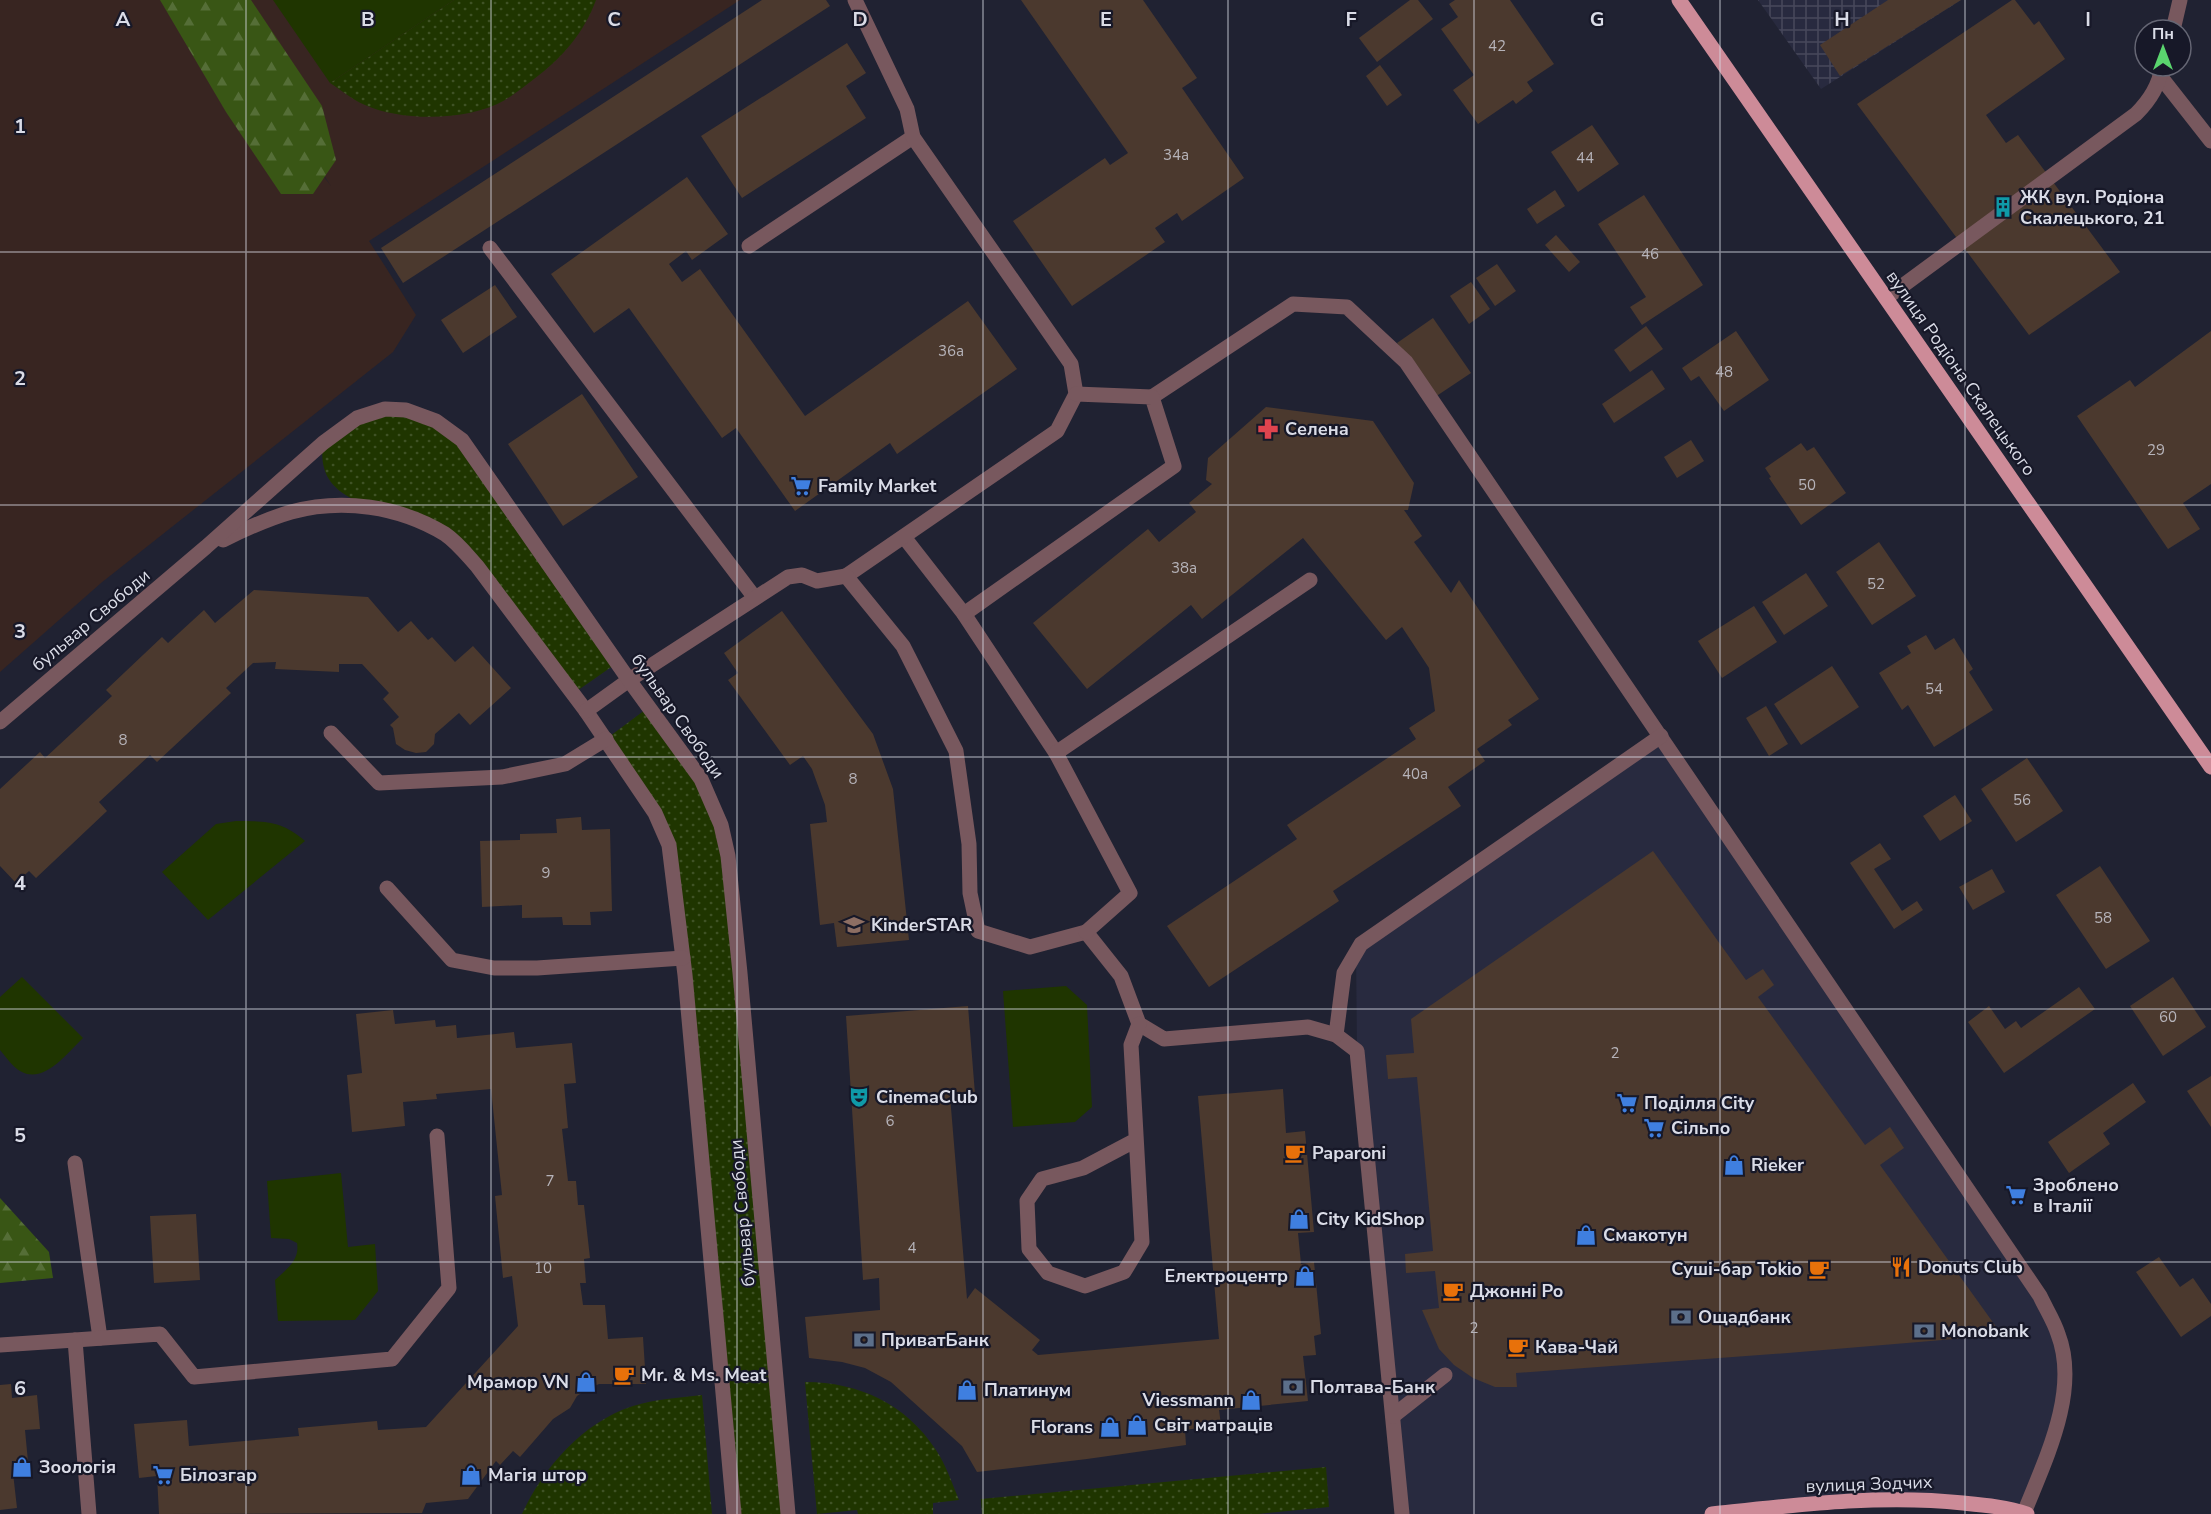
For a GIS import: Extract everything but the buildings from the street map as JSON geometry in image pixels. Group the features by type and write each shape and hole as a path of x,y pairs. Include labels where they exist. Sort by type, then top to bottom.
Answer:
{"main road":[{"name":"вулиця Родіона Скалецького","path":"1679,0 2211,767"},
{"name":"вулиця Зодчих","path":"1712,1514 1858,1501 1927,1499 2025,1513"}],"street":[{"path":"586,711 629,680 788,578 802,575 817,580 846,576 1057,431 1076,393 1071,364 913,137 907,109 855,0"},
{"path":"2176,18 2180,0"},
{"path":"1886,297 2136,114 2149,101 2160,78"},
{"path":"2167,78 2211,141"},
{"path":"749,246 913,137"},
{"path":"490,248 754,598"},
{"path":"1076,393 1152,397 1293,304 1347,307 1406,362 2040,1296 2059,1336 2066,1373 2054,1440 2025,1513"},
{"path":"964,614 1174,466 1152,397"},
{"name":"бульвар Свободи","path":"0,722 206,547 323,443 357,418 385,409 417,413 436,421 462,440 706,787 718,814 727,846 740,972 788,1514"},
{"name":"бульвар Свободи","path":"206,547 268,520 312,507 373,507 398,513 446,535 462,549 586,711 652,806 667,837 672,854 734,1514"},
{"path":"846,576 903,646 956,751 969,844 970,892 978,931 1030,947 1086,932 1130,892 1056,753 964,614 904,537"},
{"path":"1056,753 1310,580"},
{"path":"331,733 379,783 502,777 565,764 606,739"},
{"path":"1336,1035 1344,972 1361,944 1661,736"},
{"path":"387,888 452,960 494,968 537,968 683,958"},
{"path":"1086,932 1120,976 1139,1024 1164,1039 1308,1027 1336,1035 1357,1051 1402,1514"},
{"path":"1136,1140 1083,1168 1042,1179 1027,1201 1029,1249 1048,1273 1085,1286 1124,1272 1142,1242 1131,1044 1139,1024"},
{"path":"0,1345 160,1334 194,1377 392,1359 449,1288 437,1136"},
{"path":"75,1163 100,1338"},
{"path":"75,1340 89,1514"},
{"path":"1393,1416 1444,1375"}],"shaded area":[{"path":"0,0 197,0 265,101 331,186 204,0 740,0 369,241 416,315 393,352 101,583 0,672"},
{"path":"1758,0 1961,0 1821,89"},
{"path":"1661,736 2040,1296 2066,1373 2024,1513 1927,1499 1712,1514 1403,1514 1357,1051 1356,955"}],"green space":[{"path":"160,0 251,0 322,106 336,160 313,194 281,194 226,112"},
{"path":"273,0 454,0 330,83"},
{"path":"454,0 596,0 585,23 563,53 520,90 490,107 473,112 436,117 398,114 380,111 365,105 330,83"},
{"path":"376,411 444,426 617,663 574,693 446,535 357,501 334,485 325,471 323,443"},
{"path":"649,707 718,814 788,1514 734,1514 672,854 606,739"},
{"path":"256,821 281,826 305,841 208,920 162,872 216,824"},
{"path":"22,977 83,1038 62,1059 38,1074 20,1071 0,1050 0,997"},
{"path":"1066,986 1087,1005 1092,1107 1075,1122 1013,1127 1003,991"},
{"path":"341,1173 348,1247 375,1244 378,1291 355,1320 278,1321 275,1280 295,1259 297,1243 289,1239 271,1238 267,1181"},
{"path":"0,1198 49,1252 53,1278 0,1283"},
{"path":"805,1382 844,1386 862,1391 896,1408 924,1434 936,1450 959,1500 933,1503 933,1514 858,1514 857,1510 817,1514"},
{"path":"702,1395 712,1514 522,1514 553,1464 581,1435 598,1423 633,1406"},
{"path":"1326,1467 1329,1507 1258,1514 982,1514 981,1499"}],"place":[{"name":"ЖК вул. Родіона Скалецького, 21","path":"2003,207"},
{"name":"Селена","path":"1268,429"},
{"name":"Family Market","path":"801,486"},
{"name":"KinderSTAR","path":"854,925"},
{"name":"CinemaClub","path":"859,1097"},
{"name":"Поділля City","path":"1627,1103"},
{"name":"Сільпо","path":"1654,1128"},
{"name":"Paparoni","path":"1295,1153"},
{"name":"Rieker","path":"1734,1165"},
{"name":"Зроблено в Італії","path":"2016,1195"},
{"name":"City KidShop","path":"1299,1219"},
{"name":"Смакотун","path":"1586,1235"},
{"name":"Donuts Club","path":"1901,1267"},
{"name":"Суші-бар Tokio","path":"1819,1269"},
{"name":"Електроцентр","path":"1305,1276"},
{"name":"Джонні Ро","path":"1453,1291"},
{"name":"Ощадбанк","path":"1681,1317"},
{"name":"Monobank","path":"1924,1331"},
{"name":"ПриватБанк","path":"864,1340"},
{"name":"Кава-Чай","path":"1518,1347"},
{"name":"Mr. & Ms. Meat","path":"624,1375"},
{"name":"Мрамор VN","path":"586,1382"},
{"name":"Полтава-Банк","path":"1293,1387"},
{"name":"Платинум","path":"967,1390"},
{"name":"Viessmann","path":"1251,1400"},
{"name":"Світ матраців","path":"1137,1425"},
{"name":"Florans","path":"1110,1427"},
{"name":"Зоологія","path":"22,1467"},
{"name":"Білозгар","path":"163,1475"},
{"name":"Магія штор","path":"471,1475"}]}
